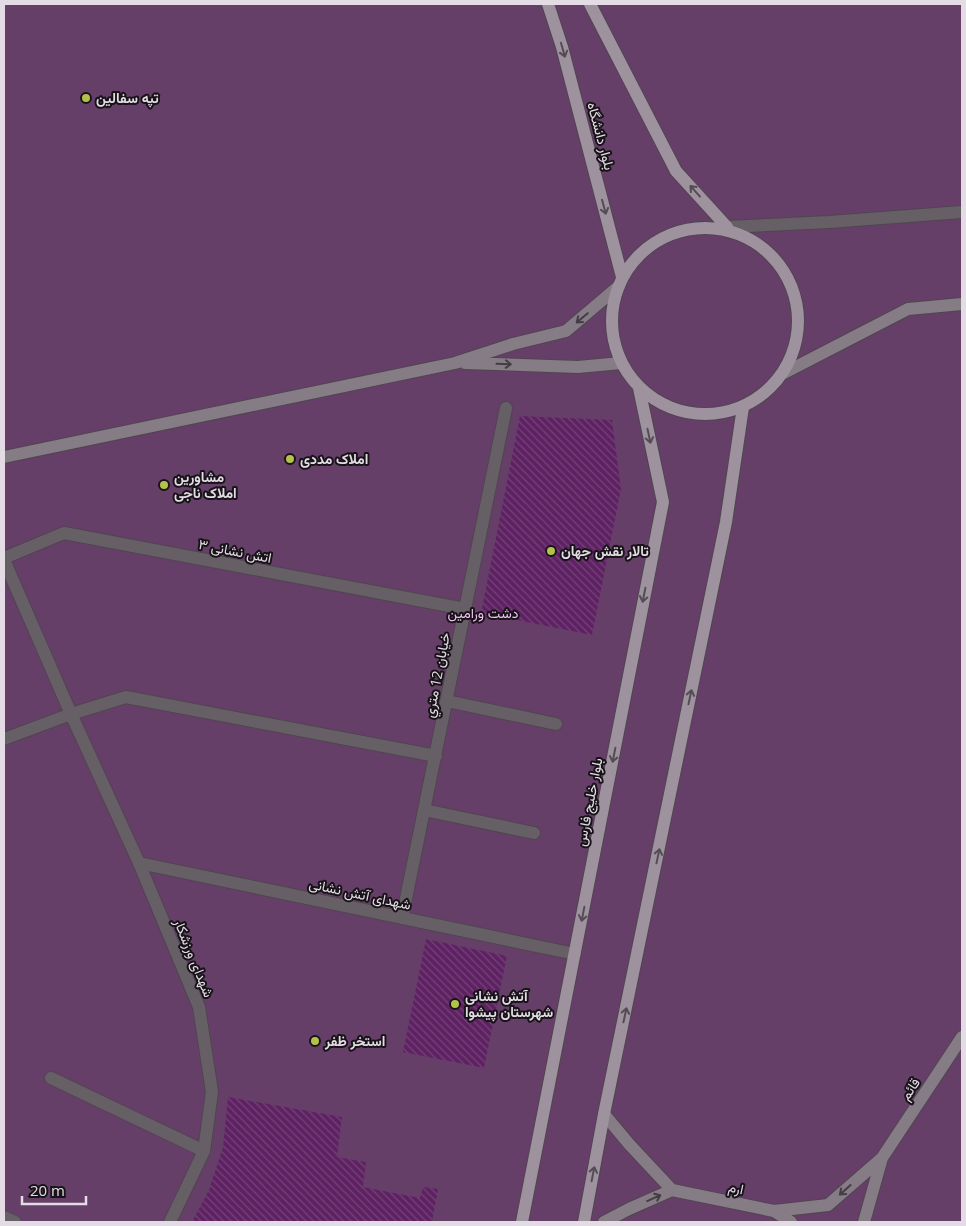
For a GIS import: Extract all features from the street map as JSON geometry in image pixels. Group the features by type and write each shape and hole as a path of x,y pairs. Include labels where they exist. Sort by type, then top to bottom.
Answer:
{"main road":[{"name":"بلوار دانشگاه","path":"548,4 562,47 620,282"},
{"path":"590,4 676,171 728,227 769,253 786,274 796,300 798,327 794,352 782,374 765,393 743,407 716,414 688,413 662,404 639,388 621,362 612,332 613,304 620,282 640,254 664,237 692,229 728,227"},
{"name":"بلوار خلیج فارس","path":"522,1222 663,502 639,388"},
{"path":"584,1222 604,1114 726,522 743,407"}],"street":[{"path":"728,227 962,212"},
{"path":"4,457 455,363 513,344 566,331 620,282"},
{"path":"782,374 908,309 962,304"},
{"path":"455,363 578,367 621,362"},
{"name":"خيابان 12 متري","path":"402,918 506,408"},
{"name":"اتش نشانی ۳","path":"4,559 64,533 465,609"},
{"name":"شهدای ورزشکار","path":"4,559 71,714 139,863 199,1007 212,1092 204,1151 170,1222"},
{"path":"4,739 71,714 126,697 436,756"},
{"path":"447,701 556,724"},
{"path":"424,810 534,833"},
{"name":"شهدای آتش نشانی","path":"139,863 575,954"},
{"name":"قائم","path":"774,1211 828,1205 882,1158 962,1036"},
{"path":"51,1078 204,1151"},
{"path":"604,1114 672,1190 604,1222"},
{"name":"قائم","path":"864,1222 882,1158"},
{"name":"ارم","path":"672,1190 774,1211 791,1222"},
{"path":"4,1217 15,1222"}],"green space":[{"name":"دشت ورامین","path":"4,4 962,4 962,1222 4,1222"}],"building":[{"name":"تالار نقش جهان","path":"520,416 612,420 621,489 592,635 481,613"},
{"name":"آتش نشانی شهرستان پیشوا","path":"426,939 507,956 484,1068 403,1052"},
{"path":"228,1097 342,1117 337,1157 366,1162 363,1187 420,1198 423,1187 438,1189 432,1222 192,1222 209,1190 223,1147"}],"place":[{"name":"تپه سفالین","path":"86,98"},
{"name":"املاک مددی","path":"290,459"},
{"name":"مشاورین املاک ناجی","path":"164,485"},
{"name":"تالار نقش جهان","path":"551,551"},
{"name":"آتش نشانی شهرستان پیشوا","path":"455,1004"},
{"name":"استخر ظفر","path":"315,1041"}]}
